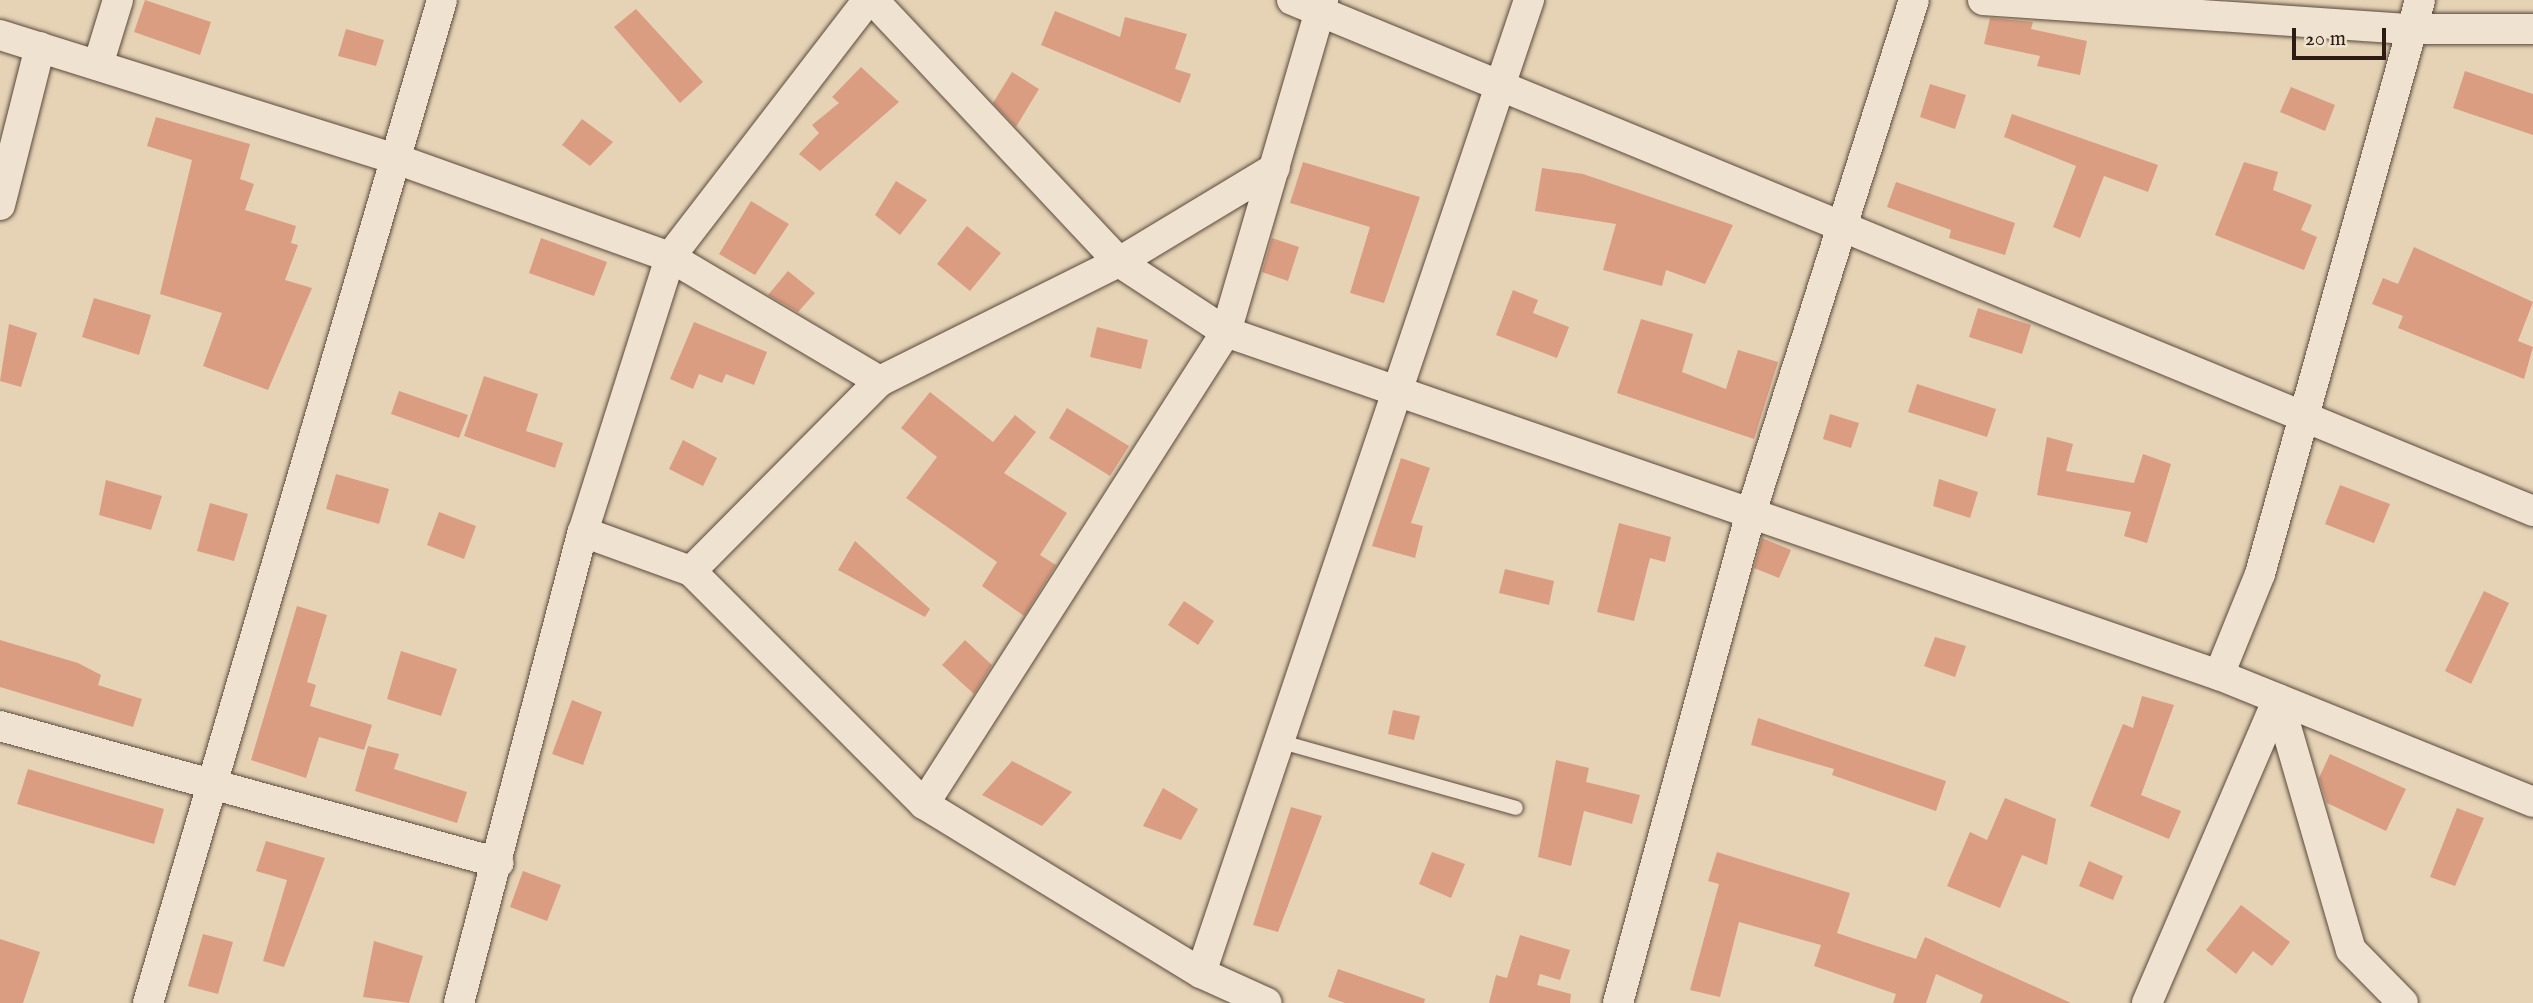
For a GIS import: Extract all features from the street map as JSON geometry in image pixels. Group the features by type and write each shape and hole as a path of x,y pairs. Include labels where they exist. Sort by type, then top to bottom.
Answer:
{"street":[{"path":"98,65 118,0"},
{"path":"148,1003 215,784 442,0"},
{"path":"459,1003 499,863 583,532 670,257 868,0"},
{"path":"873,0 1119,262 1226,332 1750,516 2219,676 2533,803"},
{"path":"1292,0 1321,6 1498,86 2304,414 2533,512"},
{"path":"1201,973 1394,392 1529,0"},
{"path":"1618,1003 1750,516 1914,0"},
{"path":"1983,0 2412,29 2533,29"},
{"path":"2219,676 2260,574 2420,0"},
{"path":"924,804 1226,332 1321,6"},
{"path":"0,36 396,159 670,257 880,382"},
{"path":"0,198 40,47"},
{"path":"0,205 40,47"},
{"path":"691,571 880,382 1119,262 1275,168"},
{"path":"583,532 691,571 924,804 1201,973 1267,1003"},
{"path":"2147,1003 2278,699"},
{"path":"2278,699 2351,950 2403,1003"},
{"path":"0,726 499,863"}],"lane":[{"path":"1279,741 1516,808"}],"building":[{"path":"145,0 211,22 200,55 134,32"},
{"path":"636,9 703,82 680,103 614,27"},
{"path":"1055,11 1120,37 1125,17 1187,34 1175,69 1191,74 1180,103 1041,45"},
{"path":"1990,18 2033,22 2031,29 2087,41 2080,75 2037,66 2040,56 1984,44"},
{"path":"346,29 384,40 376,66 338,56"},
{"path":"861,67 899,102 820,171 799,154 819,133 812,125 839,103 832,97"},
{"path":"2465,71 2533,94 2533,135 2453,108"},
{"path":"1012,72 1039,89 1016,127 993,103"},
{"path":"1930,84 1966,95 1955,129 1920,117"},
{"path":"2291,87 2335,105 2325,131 2280,112"},
{"path":"2012,114 2158,165 2148,192 2104,176 2080,238 2053,227 2076,166 2004,137"},
{"path":"156,117 250,144 240,179 254,184 245,210 296,226 291,243 298,245 285,280 312,288 268,390 203,366 222,313 160,294 192,160 147,146"},
{"path":"582,119 613,142 590,166 562,145"},
{"path":"1303,162 1420,197 1384,303 1350,293 1370,227 1290,203"},
{"path":"2244,162 2278,172 2273,190 2312,205 2301,230 2317,237 2304,270 2215,235"},
{"path":"1542,168 1583,174 1733,225 1705,284 1666,270 1662,286 1603,270 1616,224 1535,211"},
{"path":"896,181 927,200 900,235 875,215"},
{"path":"1896,182 2015,223 2005,255 1949,238 1951,230 1887,207"},
{"path":"751,201 789,224 755,275 719,254"},
{"path":"967,226 1001,253 970,291 937,264"},
{"path":"541,238 607,262 594,296 529,273"},
{"path":"1272,238 1299,247 1288,281 1262,272"},
{"path":"2414,247 2533,302 2518,341 2533,347 2524,379 2398,328 2403,316 2372,304 2383,278 2398,284"},
{"path":"788,271 815,293 798,312 768,295"},
{"path":"1513,290 1538,300 1533,313 1569,327 1557,358 1496,335"},
{"path":"94,298 151,315 139,355 82,337"},
{"path":"1978,308 2031,325 2022,354 1969,337"},
{"path":"1641,319 1693,334 1682,372 1726,389 1738,350 1778,362 1754,439 1617,393"},
{"path":"694,322 767,352 754,385 726,374 722,383 699,374 693,389 670,379"},
{"path":"9,324 37,333 21,387 0,381"},
{"path":"1097,327 1148,340 1141,369 1090,357"},
{"path":"484,376 538,394 526,431 563,443 555,468 464,436"},
{"path":"1917,384 1996,409 1987,437 1908,412"},
{"path":"399,391 468,415 459,438 391,414"},
{"path":"930,392 993,442 1015,415 1036,432 1004,473 1067,513 1040,555 1056,565 1024,616 982,586 997,562 906,498 937,457 901,428"},
{"path":"1067,408 1129,446 1110,476 1049,438"},
{"path":"1830,414 1859,423 1851,448 1823,439"},
{"path":"2047,437 2073,444 2066,471 2134,483 2143,454 2171,464 2147,543 2124,536 2131,512 2037,495"},
{"path":"683,440 717,458 703,486 669,469"},
{"path":"1401,458 1430,468 1411,523 1423,526 1415,558 1372,546"},
{"path":"336,474 389,489 379,524 326,509"},
{"path":"1939,479 1978,492 1970,518 1933,506"},
{"path":"106,480 162,496 151,530 99,515"},
{"path":"2340,485 2390,504 2374,543 2325,524"},
{"path":"210,503 248,514 234,561 197,551"},
{"path":"439,512 476,526 464,559 427,545"},
{"path":"1619,523 1671,537 1665,562 1650,558 1634,621 1597,612"},
{"path":"1762,538 1791,550 1779,578 1754,568"},
{"path":"855,541 930,609 925,617 838,570"},
{"path":"1505,569 1554,581 1549,605 1499,593"},
{"path":"2484,591 2509,603 2471,684 2445,671"},
{"path":"1184,601 1214,621 1198,645 1168,625"},
{"path":"297,606 327,615 307,682 316,685 310,706 372,725 364,750 319,737 306,778 251,760"},
{"path":"1935,637 1966,646 1955,677 1924,666"},
{"path":"0,640 78,663 101,675 98,685 142,699 133,727 0,687"},
{"path":"965,640 992,665 974,694 942,665"},
{"path":"401,651 457,669 441,716 387,699"},
{"path":"2142,696 2174,705 2141,795 2181,811 2169,839 2090,806 2123,724 2133,728"},
{"path":"572,700 602,712 583,765 552,754"},
{"path":"1393,710 1420,716 1414,740 1388,734"},
{"path":"1758,718 1946,781 1936,811 1832,775 1834,769 1751,745"},
{"path":"368,746 399,754 394,769 467,792 457,823 355,791"},
{"path":"2330,754 2406,789 2386,831 2327,803 2319,778"},
{"path":"1556,760 1589,768 1586,782 1640,795 1632,824 1584,811 1571,866 1538,857"},
{"path":"1012,761 1072,792 1042,826 982,795"},
{"path":"28,769 164,809 154,844 17,804"},
{"path":"1163,788 1198,809 1181,840 1143,826"},
{"path":"2005,798 2056,819 2047,865 2022,855 2000,908 1947,886 1970,832 1987,840"},
{"path":"1291,807 1322,816 1278,932 1253,925"},
{"path":"2457,808 2484,818 2455,886 2430,877"},
{"path":"266,841 325,858 284,967 263,961 287,880 256,871"},
{"path":"1432,852 1465,864 1451,898 1419,884"},
{"path":"1717,852 1850,893 1837,933 1916,959 1925,937 2071,1003 1980,1003 1983,995 1936,974 1926,1003 1893,1003 1896,994 1814,966 1821,945 1739,922 1720,997 1690,990 1719,884 1708,881"},
{"path":"2089,861 2123,876 2113,900 2079,886"},
{"path":"523,871 561,885 547,921 510,907"},
{"path":"2241,905 2290,942 2272,966 2253,951 2236,974 2206,950"},
{"path":"203,934 233,942 218,994 188,986"},
{"path":"1520,935 1570,950 1560,980 1540,974 1537,985 1571,994 1570,1003 1489,1003 1496,975 1507,978"},
{"path":"0,939 40,952 23,1003 0,1003"},
{"path":"374,941 423,956 409,1003 363,997"},
{"path":"1338,969 1425,999 1424,1003 1345,1003 1328,997"}]}
